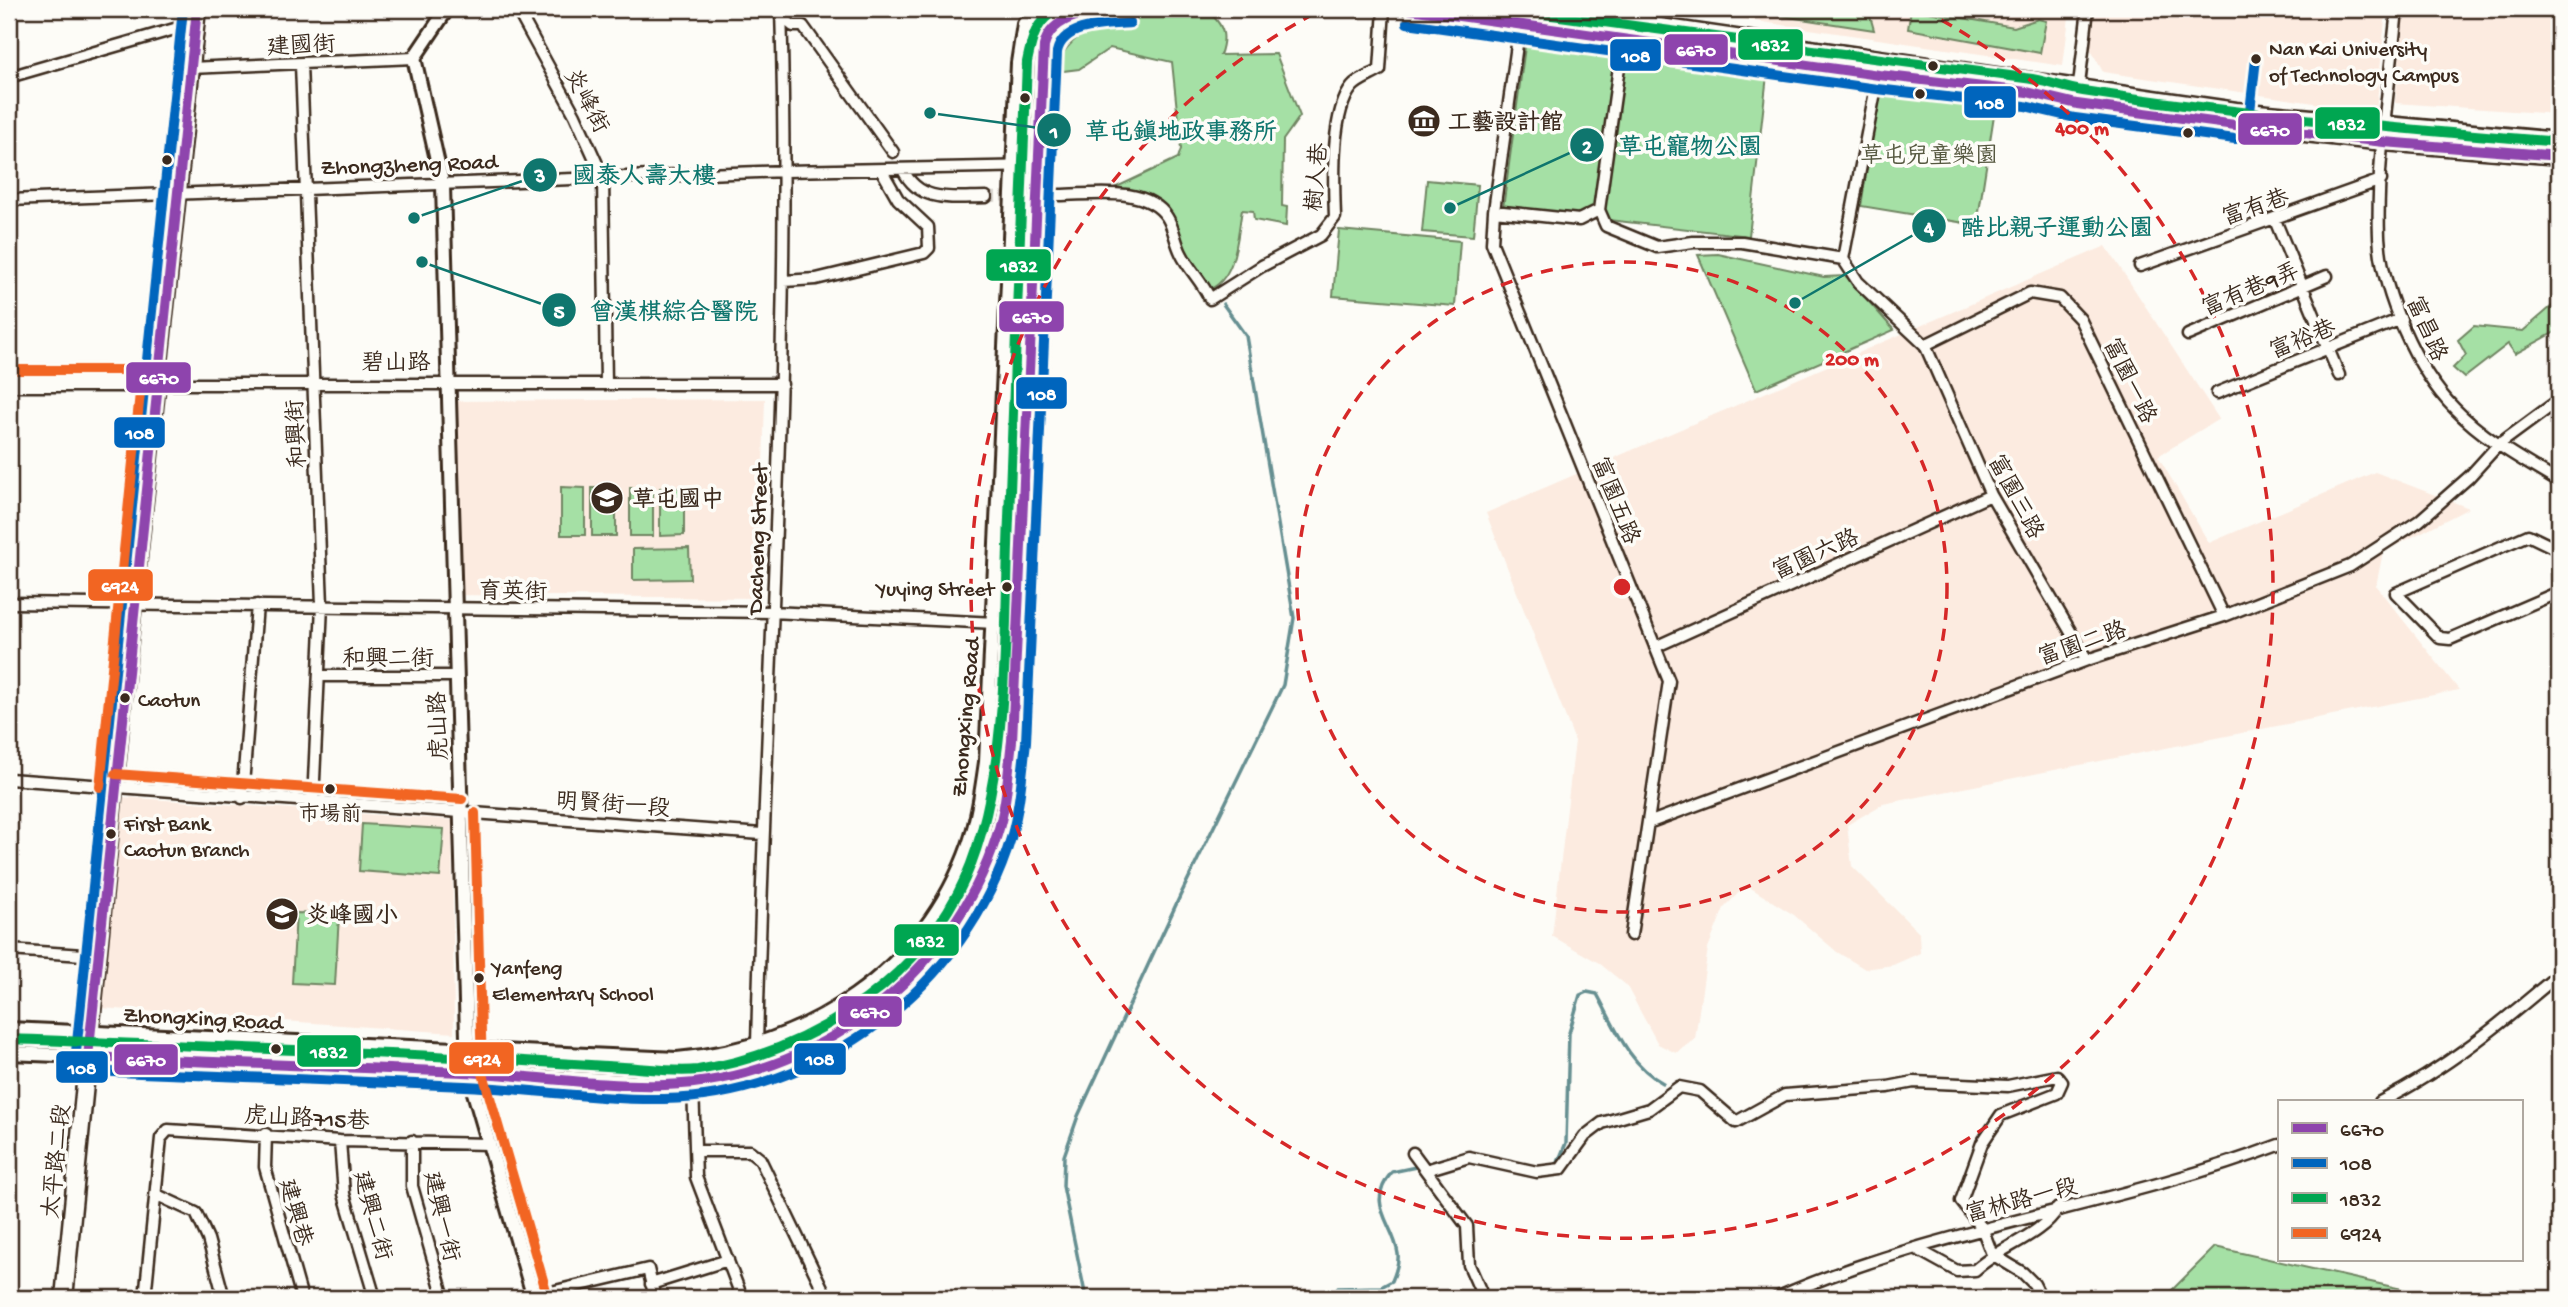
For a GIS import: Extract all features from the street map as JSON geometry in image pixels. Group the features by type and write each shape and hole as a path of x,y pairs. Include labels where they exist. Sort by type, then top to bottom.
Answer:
{"main road":[{"path":"1520,23 1533,9"},
{"path":"177,192 198,11"},
{"path":"1520,23 1557,16 2078,97 2559,156"},
{"path":"1557,16 1623,38 1880,67"},
{"path":"2385,135 2559,141"},
{"name":"太平路二段","path":"64,1298 155,384 177,192"},
{"name":"碧山路","path":"9,384 155,384"}],"street":[{"path":"414,58 447,9"},
{"name":"炎峰街","path":"517,9 575,115 603,177 606,384"},
{"name":"Zhongxing Road","path":"9,1029 468,1052 677,1059 718,1056 757,1045 818,1019 864,991 906,953 941,905 970,843 986,762 1020,42 1024,24 1040,9"},
{"path":"1046,9 1060,23 1097,12 1129,9"},
{"name":"樹人巷","path":"1059,195 1108,194 1150,201 1166,215 1180,251 1203,283 1210,299 1262,266 1321,234 1335,217 1334,174 1344,106 1352,87 1380,69 1384,9"},
{"path":"1409,9 1520,23"},
{"path":"1541,9 1557,16"},
{"path":"2078,97 2088,9"},
{"name":"富昌路","path":"2396,9 2381,180 2379,239 2388,285 2412,348 2429,378 2455,410 2498,445 2559,482"},
{"path":"9,77 178,28 198,11"},
{"path":"781,12 793,26 803,26 893,152"},
{"name":"Dacheng Street","path":"760,1071 757,1045 762,834 782,384 785,171 781,12"},
{"name":"Zhongxing Road","path":"9,1053 468,1072 693,1085 760,1071 836,1035 898,992 937,947 969,902 997,836 1005,794 1015,695 1041,64 1047,36 1060,23"},
{"name":"富園五路","path":"1520,23 1492,243 1669,681 1631,935"},
{"path":"1623,38 1599,210 1606,226 1657,247 1693,242 1741,242 1843,259"},
{"name":"建國街","path":"190,68 414,58"},
{"name":"虎山路","path":"414,58 443,186 468,1072 534,1297"},
{"name":"和興街","path":"301,64 322,605 313,802"},
{"path":"1880,67 1843,259 1857,282 1925,345"},
{"name":"Zhongzheng Road","path":"9,200 177,192 443,186 603,177 1037,166"},
{"path":"903,170 912,185 934,198 986,197"},
{"path":"784,281 816,279 872,267 924,253 929,248 928,227 898,199 882,171"},
{"name":"富有巷","path":"2140,266 2381,180"},
{"path":"1494,211 1579,220 1599,210"},
{"path":"2275,220 2339,375"},
{"name":"富有巷9弄","path":"2188,335 2327,276"},
{"name":"富園一路","path":"1925,345 2030,293 2060,298 2080,319 2224,616"},
{"name":"富裕巷","path":"2217,393 2401,319"},
{"name":"富園三路","path":"1925,345 1991,495 2087,660"},
{"name":"碧山路","path":"155,384 782,384"},
{"name":"富園二路","path":"1648,823 2087,660 2224,616 2350,566 2385,545 2469,477 2498,445 2559,400"},
{"name":"富園六路","path":"1655,647 1991,495"},
{"path":"2559,550 2528,535 2396,593 2440,639 2451,639 2559,592"},
{"name":"育英街","path":"9,603 772,612 992,625 1016,624"},
{"path":"242,798 257,605"},
{"name":"和興二街","path":"320,676 457,676"},
{"name":"明賢街一段","path":"9,779 762,834"},
{"path":"9,950 99,956"},
{"path":"2384,1100 2414,1085 2463,1051 2559,974"},
{"path":"1425,1169 1469,1157 1537,1172 1561,1169 1585,1136 1602,1123 1648,1109 1679,1087 1700,1091 1736,1122 1785,1095 1888,1087 1914,1082 2008,1086 2057,1076 2062,1082 2057,1093 2001,1115 1982,1143 1961,1201 1982,1228 1992,1254 2023,1273 2034,1284 2041,1298"},
{"path":"693,1085 696,1177 742,1298"},
{"name":"虎山路715巷","path":"156,1195 161,1138 168,1130 266,1134 340,1141 490,1144"},
{"name":"建興巷","path":"266,1134 265,1167 302,1298"},
{"name":"建興二街","path":"340,1141 344,1194 375,1298"},
{"name":"建興一街","path":"412,1141 412,1186 444,1298"},
{"name":"富林路一段","path":"1776,1298 1806,1285 1982,1228 2210,1171 2278,1145"},
{"path":"696,1151 750,1151 760,1159 827,1298"},
{"path":"1415,1156 1467,1226 1469,1265 1480,1290"},
{"path":"145,1298 156,1195 196,1213 208,1239 224,1298"},
{"path":"1917,1249 1957,1271 1975,1270 1992,1254 2048,1225 2058,1208"},
{"path":"651,1284 728,1261"},
{"path":"534,1297 648,1269 654,1298"}],"shaded area":[{"path":"1673,9 2070,9 2063,66"},
{"path":"2089,9 2386,9 2376,112 2103,72 2091,50"},
{"path":"2404,9 2559,9 2557,114 2395,103"},
{"path":"2106,246 2219,419 2158,456 2209,543 2375,472 2469,508 2383,552 2376,586 2459,690 1883,804 1847,825 1852,866 1919,933 1920,953 1893,965 1865,969 1837,952 1794,915 1746,885 1724,908 1708,948 1695,1039 1676,1053 1658,1044 1626,985 1599,963 1552,936 1575,741 1486,513"},
{"name":"草屯國中","path":"765,399 759,598 452,595 451,401"},
{"name":"炎峰國小","path":"122,797 452,820 454,1033 101,1008"}],"green space":[{"path":"1736,9 1868,9 1874,30"},
{"path":"1911,9 2014,27 2038,19 2046,21 2040,53 1908,29"},
{"path":"1212,15 1220,24 1223,34 1220,55 1276,54 1300,116 1283,140 1282,206 1287,207 1286,226 1254,220 1253,211 1242,210 1237,244 1230,267 1225,277 1208,290 1155,206 1106,192 1178,158 1181,149 1172,62 1110,48 1079,69 1055,72 1064,51 1079,36 1099,26 1145,17"},
{"path":"1527,32 1768,66 1749,236 1503,208"},
{"name":"草屯兒童樂園","path":"1880,84 1996,102 1977,225 1861,206"},
{"path":"1427,180 1478,185 1473,236 1422,232"},
{"path":"1339,230 1460,241 1455,306 1333,296"},
{"path":"1718,254 1824,277 1846,276 1894,330 1756,390 1698,255"},
{"path":"2559,300 2559,330 2515,354 2508,344 2464,378 2453,368 2466,355 2458,340 2474,326 2523,331"},
{"path":"561,487 585,488 585,535 561,535"},
{"path":"592,488 616,489 616,536 592,536"},
{"path":"630,488 653,488 653,536 630,536"},
{"path":"660,488 684,488 684,535 660,536"},
{"path":"689,548 690,579 633,580 633,549"},
{"path":"362,824 444,829 440,877 359,871"},
{"path":"296,913 339,915 335,985 292,983"},
{"path":"2215,1247 2442,1298 2164,1298"}],"waterway":[{"path":"1086,1298 1063,1186 1064,1156 1078,1116 1180,896 1283,685 1294,618 1246,336 1223,304"},
{"path":"1557,1165 1566,1143 1569,1033 1580,995 1587,992 1597,994 1632,1056 1663,1083"},
{"path":"1332,1298 1338,1288 1381,1287 1392,1281 1398,1254 1383,1214 1381,1194 1384,1184 1392,1172 1435,1163"}],"tunnel":[{"path":"986,197 1059,195"}],"transit line":[{"name":"108","path":"183,9 75,1062 87,1071 465,1086 639,1099 722,1093 777,1078 830,1054 879,1023 923,985 960,941 990,892 1014,826 1026,742 1057,52 1068,36 1087,27 1130,23"},
{"name":"6670","path":"197,9 88,1057 463,1072 640,1085 720,1079 773,1064 824,1042 870,1012 911,975 947,933 976,886 1000,824 1012,741 1044,46 1049,34 1067,19 1091,12 1129,9"},
{"name":"1832","path":"10,1039 359,1052 689,1071 776,1049 813,1032 848,1012 881,987 911,959 936,928 958,893 975,853 988,808 996,760 1005,660 1027,62 1039,25 1057,9"},
{"name":"6670","path":"1409,9 1879,75 2027,92 2077,104 2235,125 2384,142 2559,156"},
{"name":"1832","path":"1508,9 2032,79 2083,91 2202,107 2559,142"},
{"name":"108","path":"1407,23 1877,89 2025,106 2075,118 2235,139 2244,136 2248,129 2256,59"},
{"name":"6924","path":"9,370 155,370"},
{"name":"6924","path":"100,787 141,383"},
{"name":"6924","path":"115,774 462,799"},
{"name":"6924","path":"475,813 482,1070 547,1294"}],"place":[{"name":"Nan Kai University of Technology Campus","path":"2256,59"},
{"name":"草屯鎮地政事務所","path":"930,113"},
{"name":"工藝設計館","path":"1424,121"},
{"name":"草屯寵物公園","path":"1450,208"},
{"name":"國泰人壽大樓","path":"414,218"},
{"name":"曾漢棋綜合醫院","path":"422,262"},
{"name":"酷比親子運動公園","path":"1795,303"},
{"name":"草屯國中","path":"607,498"},
{"name":"Yuying Street","path":"1007,587"},
{"name":"Caotun","path":"125,698"},
{"name":"市場前","path":"330,789"},
{"name":"First Bank Caotun Branch","path":"111,834"},
{"name":"炎峰國小","path":"282,914"},
{"name":"Yanfeng Elementary School","path":"479,978"}]}
